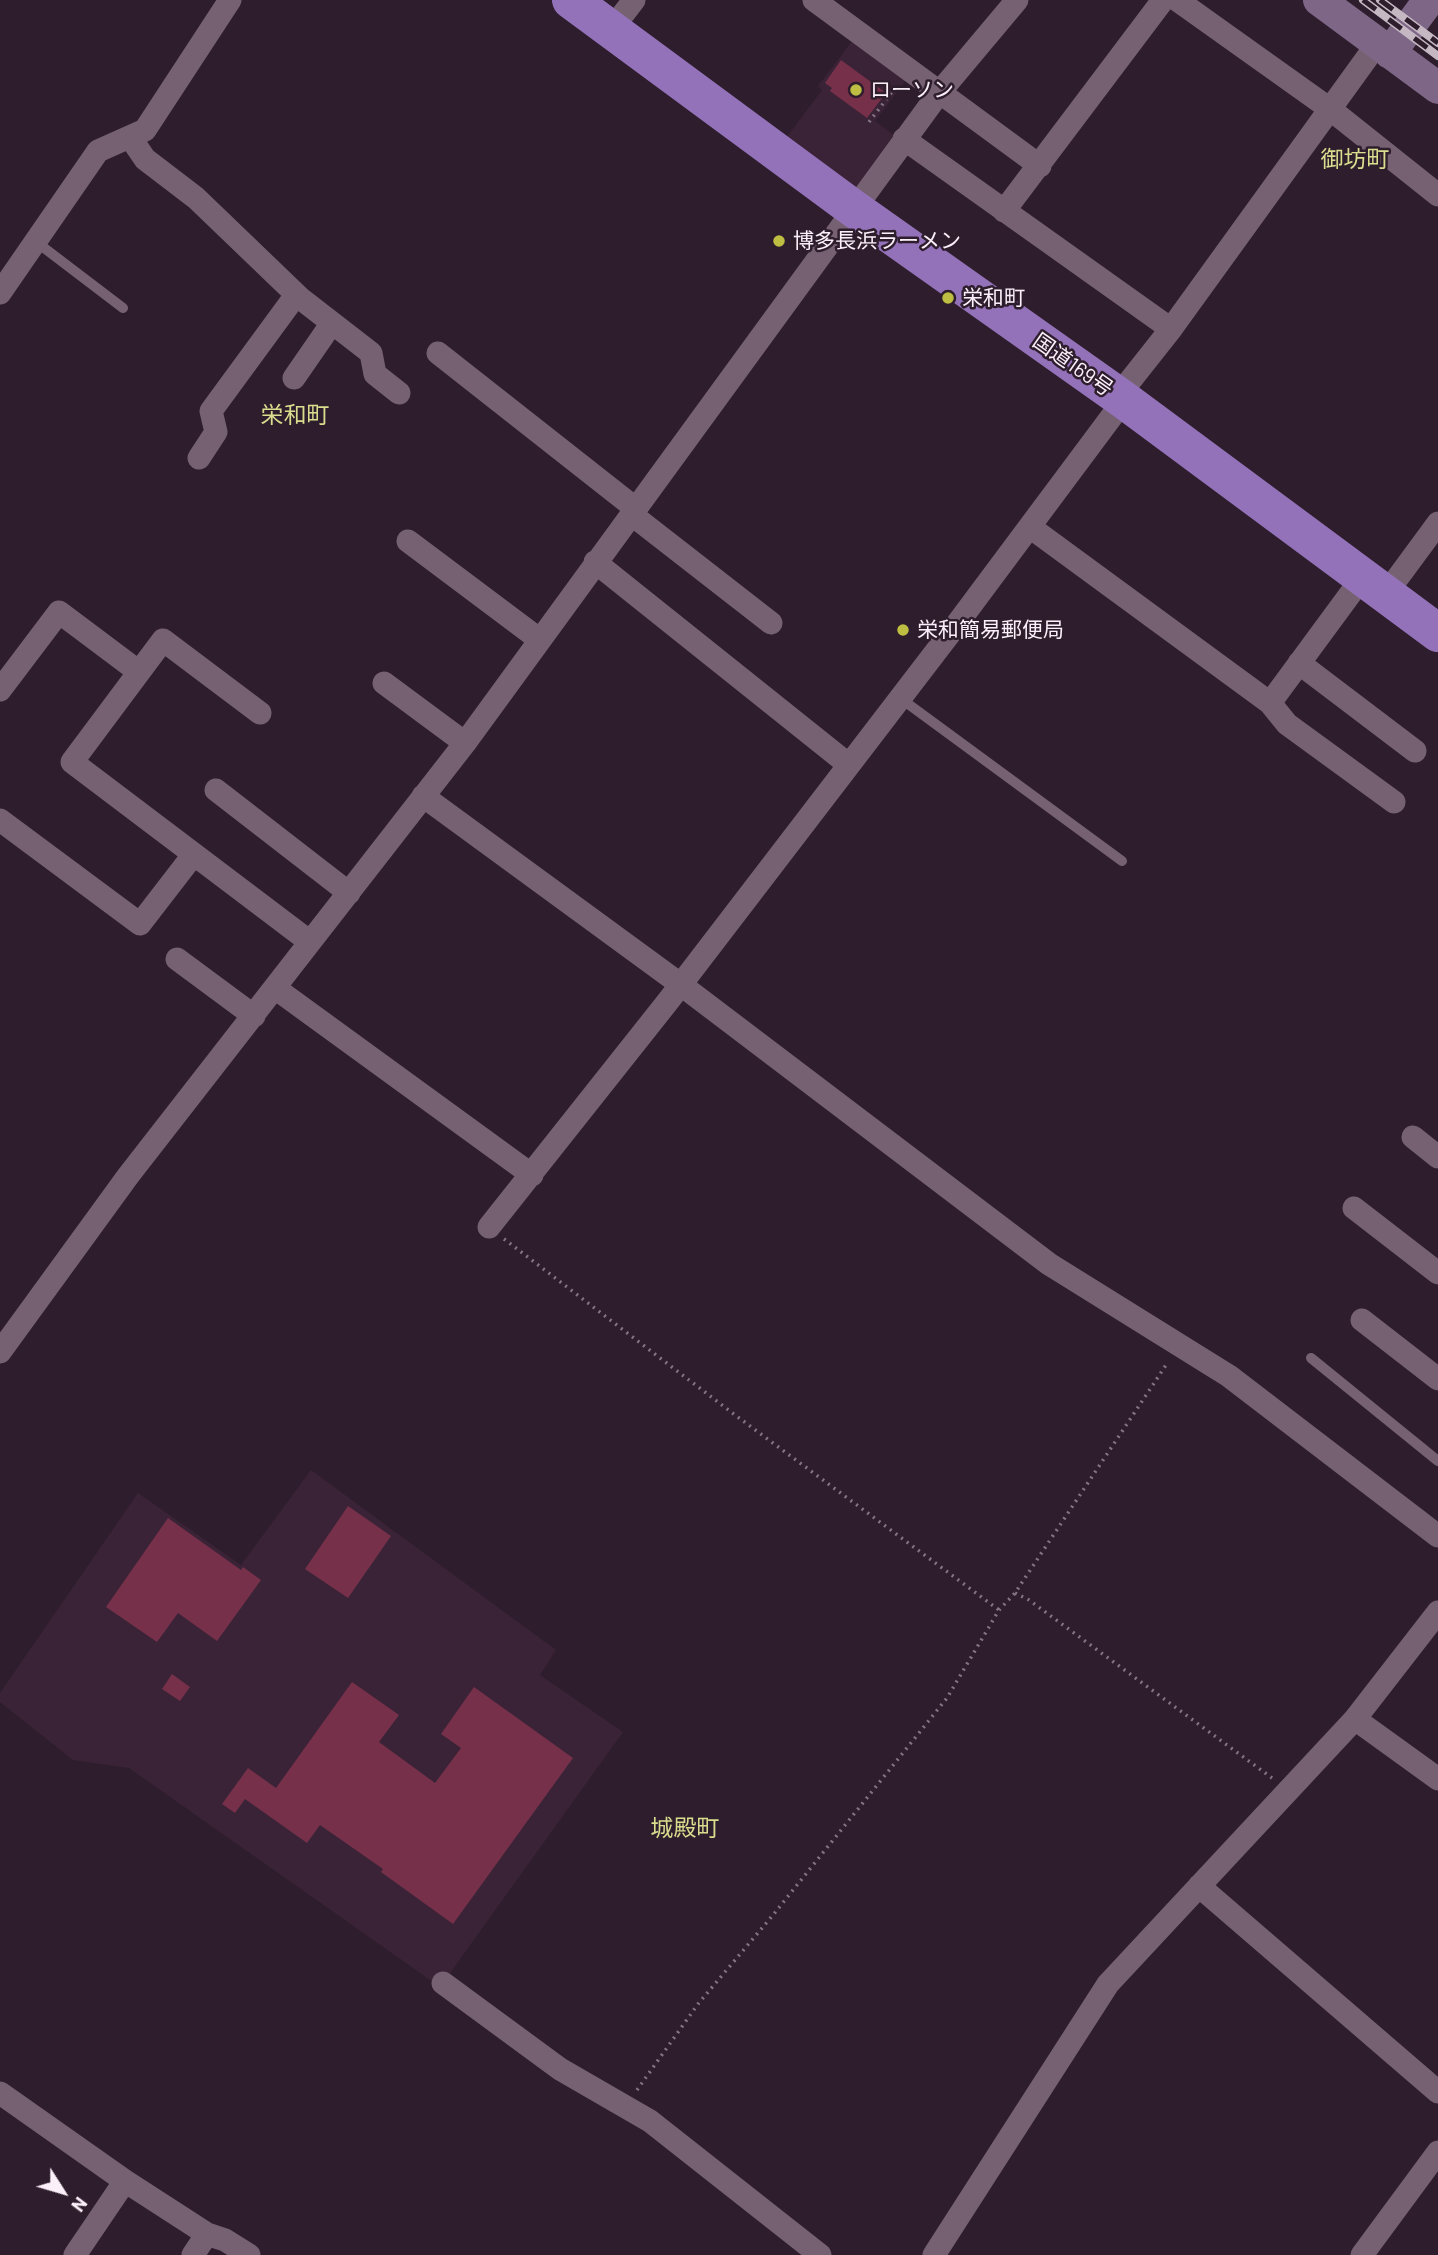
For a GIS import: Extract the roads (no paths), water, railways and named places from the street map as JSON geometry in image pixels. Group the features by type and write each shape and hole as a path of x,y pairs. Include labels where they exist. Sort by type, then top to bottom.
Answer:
{"highway":[{"name":"国道169号","path":"571,0 853,208 1121,398 1438,634"}],"street":[{"path":"611,30 634,0"},
{"path":"814,0 1040,166"},
{"path":"0,1352 128,1175 465,743 904,139 1017,0"},
{"path":"1004,211 1163,0"},
{"path":"1177,0 1330,109 1438,195"},
{"path":"1319,0 1438,88"},
{"path":"489,1227 680,985 1030,527 1330,109 1429,0"},
{"path":"0,293 98,151 145,130 224,3"},
{"path":"130,137 145,159 196,198 296,295 371,353 375,374 399,393"},
{"path":"904,139 1171,329"},
{"path":"199,458 216,432 211,411 296,295"},
{"path":"294,378 332,323"},
{"path":"438,353 771,623"},
{"path":"1270,703 1299,663 1438,523"},
{"path":"1030,527 1270,703 1287,724 1394,802"},
{"path":"408,541 540,640"},
{"path":"595,562 849,765"},
{"path":"0,691 59,612 139,672"},
{"path":"260,713 163,640 72,762 310,942"},
{"path":"1299,663 1415,751"},
{"path":"384,683 465,743"},
{"path":"216,790 349,893"},
{"path":"423,796 680,985 1049,1264 1230,1376 1438,1536"},
{"path":"0,820 140,924 194,854"},
{"path":"177,959 254,1016"},
{"path":"275,988 532,1175"},
{"path":"1413,1138 1438,1157"},
{"path":"1354,1208 1438,1273"},
{"path":"1362,1320 1438,1379"},
{"path":"934,2255 1108,1984 1355,1719 1438,1612"},
{"path":"1355,1719 1438,1779"},
{"path":"1199,1886 1438,2092"},
{"path":"443,1983 560,2069 650,2122 820,2255"},
{"path":"0,2093 125,2181 207,2234 225,2240 249,2255"},
{"path":"1362,2255 1438,2152"},
{"path":"75,2255 125,2181"},
{"path":"193,2255 207,2234"}],"lane":[{"path":"36,242 123,308"},
{"path":"900,698 1122,861"},
{"path":"1311,1358 1438,1461"}],"railway":[{"path":"1363,0 1438,56"},
{"path":"1380,0 1438,43"}],"place":[{"name":"ローソン","path":"856,90"},
{"name":"博多長浜ラーメン","path":"779,241"},
{"name":"栄和町","path":"948,298"},
{"name":"栄和簡易郵便局","path":"903,630"}],"district":[{"name":"御坊町","path":"1355,159"},
{"name":"栄和町","path":"295,415"},
{"name":"城殿町","path":"685,1828"}]}
